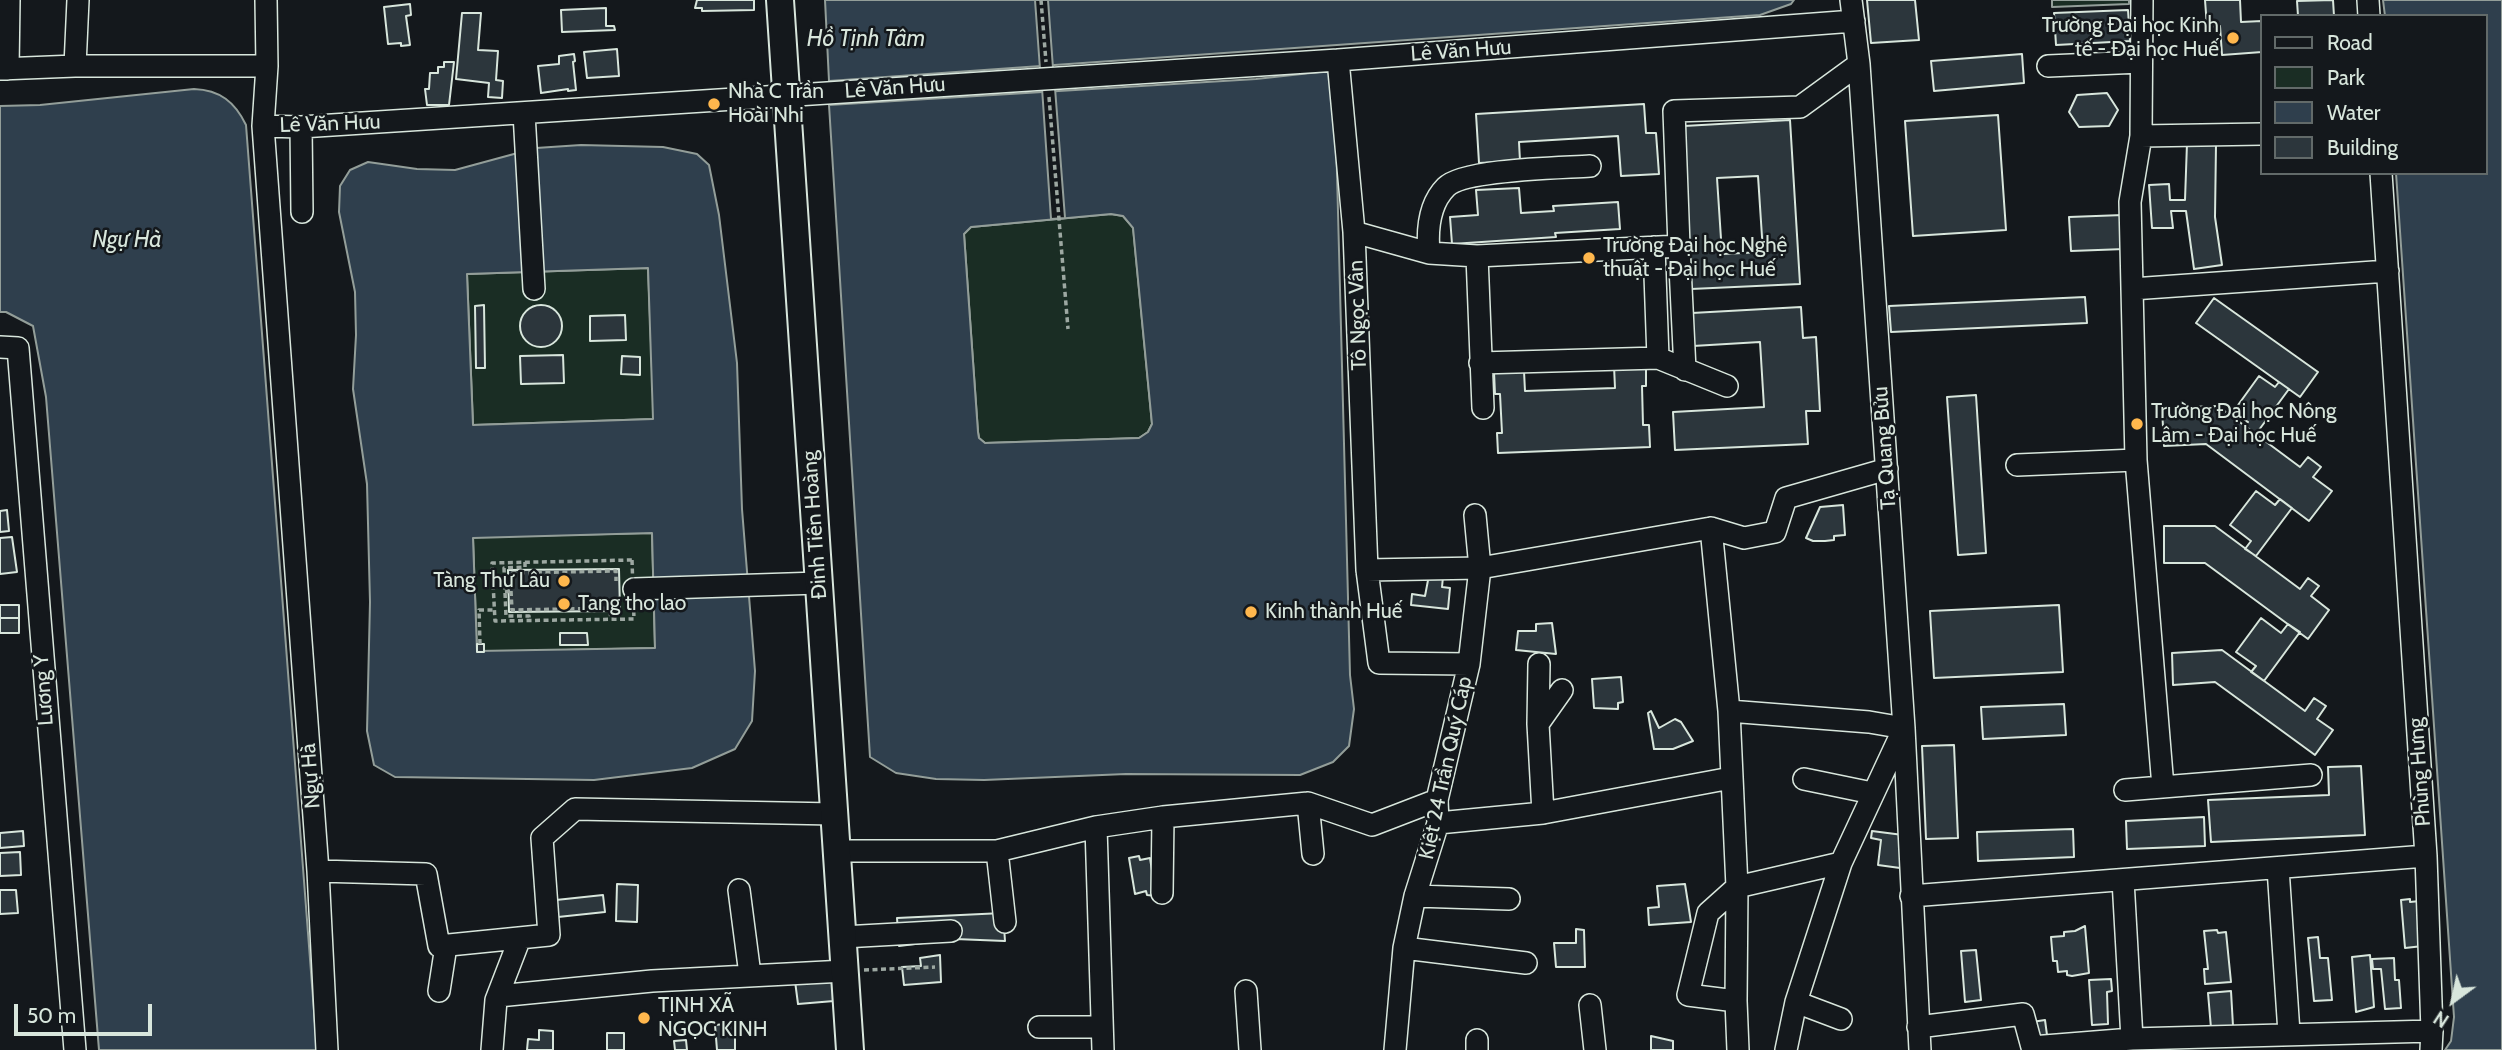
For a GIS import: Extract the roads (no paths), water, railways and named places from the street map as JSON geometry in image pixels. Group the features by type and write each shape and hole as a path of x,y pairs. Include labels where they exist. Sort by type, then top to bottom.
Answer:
{"main road":[{"name":"Đinh Tiên Hoàng","path":"780,0 850,1050"}],"street":[{"path":"9,0 4,69 75,66 267,66"},
{"path":"75,66 78,0"},
{"name":"Lê Văn Hưu","path":"266,0 267,66 263,126 301,127 1338,60 1853,11"},
{"path":"2141,0 2141,136 2130,202 2136,460 2163,787"},
{"name":"Tạ Quang Bửu","path":"1853,11 1859,64 1904,728 1920,1050"},
{"name":"Tô Ngọc Vân","path":"1338,60 1354,232 1367,570 1379,663 1469,664"},
{"path":"2048,66 2141,62"},
{"path":"1685,370 1674,111 1800,107 1859,64"},
{"path":"524,113 534,289"},
{"name":"Ngự Hà","path":"263,126 318,871 327,1050"},
{"path":"301,127 302,212"},
{"path":"2141,136 2260,134"},
{"path":"1429,253 1426,229 1437,200 1447,185 1485,173 1590,166"},
{"name":"Phùng Hưng","path":"1911,896 2426,856 2381,175"},
{"path":"1354,232 1429,253 1477,256 1679,246"},
{"path":"1654,247 1658,358"},
{"path":"1477,256 1483,408"},
{"path":"2132,289 2388,271"},
{"name":"Lương Y","path":"0,347 18,348 75,1050"},
{"path":"1480,363 1658,358 1727,386"},
{"path":"2017,465 2136,460"},
{"path":"1367,570 1480,568 1711,528 1744,538 1775,532 1786,498 1887,469"},
{"name":"Kiệt 24 Trần Quý Cáp","path":"1395,1050 1404,948 1415,896 1438,822 1437,800 1469,664 1480,568 1475,515"},
{"path":"1711,528 1729,711 1737,887 1738,1050"},
{"path":"629,589 819,583"},
{"path":"1539,664 1538,724 1543,813"},
{"path":"1538,724 1562,690"},
{"path":"1729,711 1869,722 1904,728 1841,863 1796,1002 1786,1050"},
{"path":"2125,790 2311,775"},
{"path":"1438,822 1543,813 1731,778"},
{"path":"1804,779 1872,793"},
{"path":"837,851 997,851 1096,827 1163,817 1308,803 1372,825 1437,800"},
{"path":"1308,803 1313,854"},
{"path":"318,871 426,874 439,946 550,935 542,838 575,809 834,814"},
{"path":"1161,893 1163,817"},
{"path":"1096,827 1100,1027 1103,1050"},
{"path":"997,851 1005,922"},
{"path":"1918,1027 2023,1014 2032,1047 2289,1033 2432,1040 2426,856"},
{"path":"1736,1000 1688,995 1708,912 1737,887 1841,863"},
{"path":"2278,868 2289,1033"},
{"path":"2123,880 2132,1040"},
{"path":"739,890 749,967"},
{"path":"1415,896 1509,899"},
{"path":"843,937 951,931"},
{"path":"492,1050 498,996 520,938"},
{"path":"439,991 446,946"},
{"path":"1404,948 1526,963"},
{"path":"498,996 652,981 845,971"},
{"path":"1246,991 1250,1050"},
{"path":"1796,1002 1841,1018"},
{"path":"1590,1005 1595,1050"},
{"path":"1038,1027 1100,1027"}],"water":[{"name":"Hồ Tịnh Tâm","path":"825,0 1794,0 1791,4 1760,15 829,81"},
{"path":"2383,0 2502,0 2502,1050 2445,1050 2451,1041 2454,1017 2396,175 2488,175 2488,14 2385,14"},
{"path":"1329,71 1336,135 1350,675 1354,709 1349,746 1333,762 1300,775 1126,774 984,780 936,779 896,773 870,757 829,105 1256,79","holes":["1111,214 1123,216 1133,228 1152,424 1148,432 1139,438 985,443 979,438 978,432 964,234 971,227"]},
{"name":"Ngự Hà","path":"194,89 212,92 226,99 246,125 317,1050 99,1050 46,397 33,326 6,312 0,312 0,106 40,105"},
{"path":"581,145 663,147 697,154 709,165 719,215 737,363 742,509 755,671 752,721 735,749 692,768 594,780 395,777 374,765 367,731 370,602 367,484 353,389 355,292 339,212 340,186 350,170 368,162 417,169 455,170 536,148","holes":["648,268 653,419 473,425 467,274","652,533 655,648 477,651 473,538"]}],"place":[{"name":"Trường Đại học Kinh tế - Đại học Huế","path":"2233,38"},
{"name":"Nhà C Trần Hoài Nhi","path":"714,104"},
{"name":"Trường Đại học Nghệ thuật - Đại học Huế","path":"1589,258"},
{"name":"Trường Đại học Nông Lâm - Đại học Huế","path":"2137,424"},
{"name":"Tàng Thư Lâu","path":"564,581"},
{"name":"Tang tho lao","path":"564,604"},
{"name":"Kinh thành Huế","path":"1251,612"},
{"name":"TỊNH XÃ NGỌC KINH","path":"644,1018"}]}
